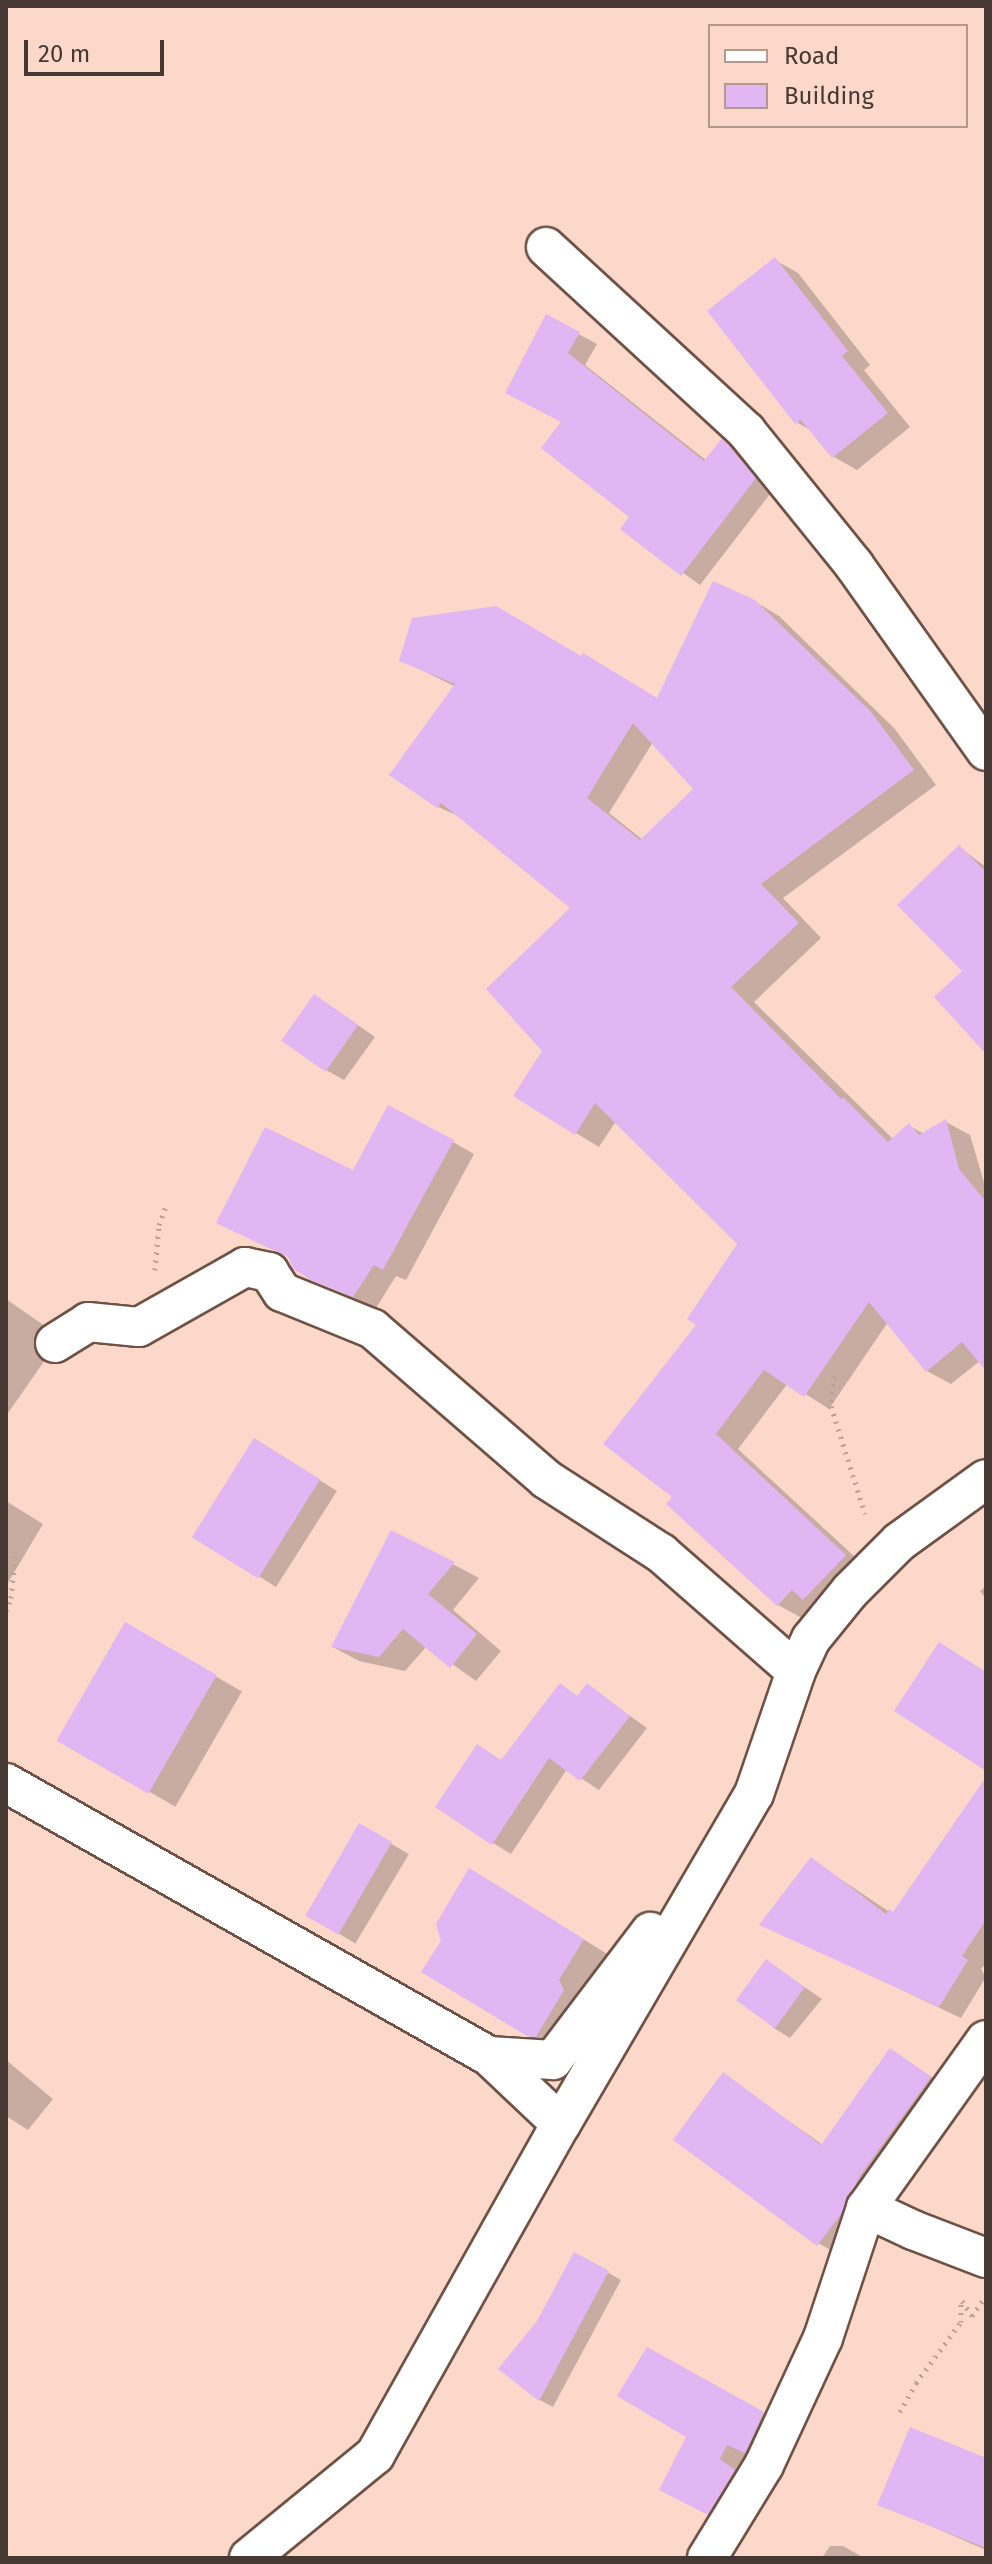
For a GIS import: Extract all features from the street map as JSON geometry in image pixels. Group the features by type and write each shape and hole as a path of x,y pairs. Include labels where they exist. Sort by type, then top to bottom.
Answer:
{"street":[{"path":"546,247 746,431 854,565 986,751"},
{"path":"55,1343 88,1322 139,1327 245,1267 269,1272 282,1292 373,1329 546,1479 661,1553 796,1671"},
{"path":"249,2558 375,2455 561,2124 754,1794 796,1671 811,1639 899,1542 986,1479"},
{"path":"6,1783 489,2056 561,2124"},
{"path":"489,2056 553,2060 754,1794"},
{"path":"707,2558 764,2465 816,2353 866,2208 986,2040"},
{"path":"866,2208 986,2258"}],"path":[{"path":"834,1376 831,1406 881,1560"},
{"path":"6,1611 11,1598 15,1557"},
{"path":"900,2412 916,2383 961,2322 961,2300 972,2316 986,2296"}],"building":[{"path":"775,257 848,351 842,356 888,413 832,458 800,419 796,425 707,311"},
{"path":"546,314 580,332 568,353 704,461 722,438 756,478 681,576 620,529 629,517 541,448 561,422 505,393"},
{"path":"713,581 755,600 872,713 914,770 761,884 799,923 731,987 841,1099 843,1097 888,1142 909,1123 919,1135 946,1119 959,1169 986,1202 986,1371 962,1342 926,1372 869,1302 804,1397 764,1370 716,1434 846,1555 803,1600 792,1590 777,1606 666,1504 672,1497 603,1444 696,1325 687,1319 737,1244 595,1103 575,1135 513,1096 542,1051 486,989 570,908 441,803 437,808 389,775 455,684 399,661 412,618 496,606 657,698","holes":["633,723 693,789 640,840 587,798"]},
{"path":"959,845 986,872 986,1054 934,997 962,971 897,905"},
{"path":"314,994 358,1025 326,1072 281,1041"},
{"path":"388,1105 454,1140 383,1270 374,1265 353,1297 311,1280 293,1269 288,1257 216,1223 265,1127 353,1170"},
{"path":"254,1438 320,1479 258,1579 192,1537"},
{"path":"391,1530 455,1562 428,1594 477,1634 450,1668 403,1629 379,1657 331,1647"},
{"path":"125,1622 217,1675 148,1794 56,1741"},
{"path":"939,1642 986,1672 986,1771 894,1711"},
{"path":"560,1683 577,1696 587,1683 630,1716 580,1781 549,1758 492,1845 435,1807 477,1744 501,1760"},
{"path":"986,1777 986,1920 962,1956 968,1960 939,2007 759,1925 811,1857 886,1914 889,1909 893,1912"},
{"path":"359,1823 392,1842 338,1935 306,1916"},
{"path":"469,1868 584,1939 559,1980 564,1990 536,2037 527,2036 421,1972 441,1941 436,1924"},
{"path":"766,1959 805,1987 775,2028 736,2000"},
{"path":"890,2048 931,2077 861,2174 841,2214 817,2246 673,2140 723,2072 821,2145"},
{"path":"574,2252 609,2271 539,2401 498,2369 537,2321"},
{"path":"647,2347 764,2412 745,2453 727,2445 720,2459 735,2470 708,2515 659,2490 686,2437 617,2396"},
{"path":"910,2427 986,2458 986,2548 877,2505"}]}
